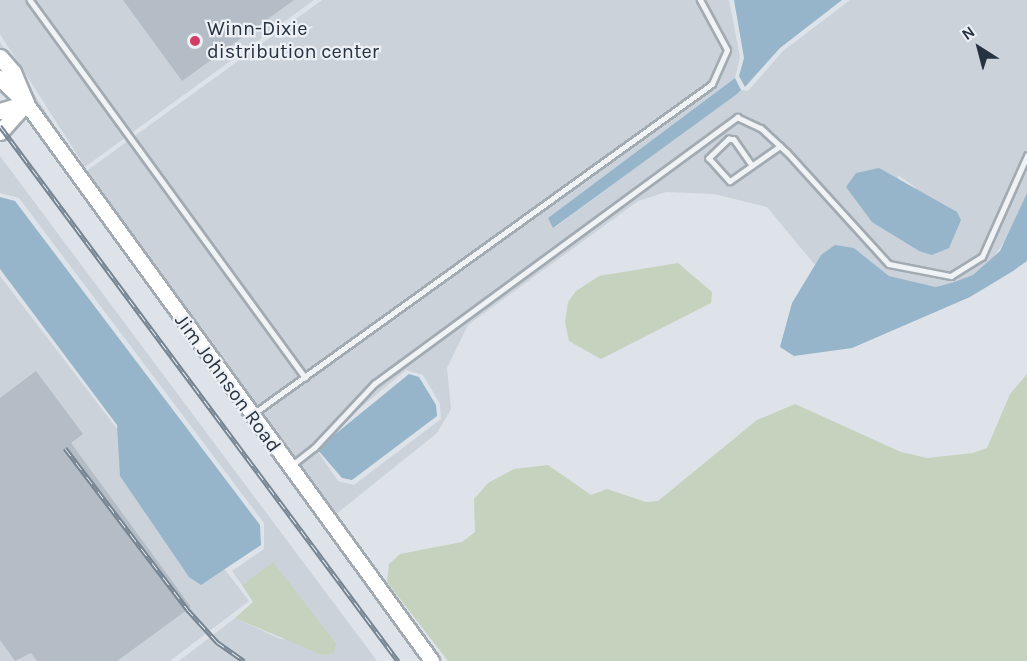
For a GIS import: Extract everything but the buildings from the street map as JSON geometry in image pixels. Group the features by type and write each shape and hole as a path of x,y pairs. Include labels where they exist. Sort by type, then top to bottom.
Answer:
{"main road":[{"name":"Jim Johnson Road","path":"0,57 14,72 26,103"},
{"name":"Jim Johnson Road","path":"0,78 26,103"},
{"path":"0,111 26,103"},
{"path":"0,132 26,103"}],"street":[{"name":"Jim Johnson Road","path":"26,103 432,661"}],"lane":[{"path":"30,0 305,377"},
{"path":"252,415 712,84 727,50 700,0"},
{"path":"290,466 315,448 374,384 719,127 736,117 747,120 780,146 889,264 951,276 982,257 1027,156"},
{"path":"752,166 734,140 729,140 709,158 730,181 752,166 780,146"}],"shaded area":[{"path":"0,0 314,0 85,167 0,34"},
{"path":"322,0 729,0 740,57 735,78 548,218 554,228 741,90 748,91 783,51 850,0 1027,0 1027,193 1010,233 989,264 973,276 936,287 889,276 854,248 821,255 815,265 767,207 714,194 666,192 638,201 468,325 447,368 451,409 437,433 335,515 242,394 33,104 17,69 0,49 0,42 85,172","holes":["898,175 916,188 919,251 898,238","406,370 423,375 440,404 441,419 354,485 338,481 314,446"]},
{"path":"0,156 377,661 179,661 235,618 280,639 336,643 272,563 242,585 232,571 264,549 264,523 19,198 0,193"},
{"path":"0,276 249,601 170,661 0,661"}],"green space":[{"path":"678,263 712,292 711,303 601,359 569,341 565,322 568,302 576,291 599,276"},
{"path":"1027,374 1027,661 448,661 387,582 389,564 400,554 462,542 475,532 474,499 488,483 514,469 548,465 591,495 607,489 646,502 658,501 757,420 795,404 901,452 927,458 973,453 987,448 1010,394"},
{"path":"273,562 336,643 334,653 322,655 235,618 253,602 242,585"}],"water":[{"path":"734,0 842,0 780,48 745,87 739,76 744,58"},
{"path":"735,78 741,90 737,94 553,228 548,218"},
{"path":"879,168 957,212 961,220 949,248 932,255 919,251 872,222 846,187 856,173"},
{"path":"1027,193 1027,261 1013,271 970,297 852,348 794,356 780,347 792,303 821,255 835,245 854,248 889,276 936,287 973,275 1000,251"},
{"path":"0,197 15,201 260,525 261,545 201,585 189,577 120,476 117,425 0,269"},
{"path":"409,374 419,377 436,405 437,416 352,480 342,478 317,449"}],"railway":[{"path":"0,126 398,661"},
{"path":"65,448 187,609 217,642 244,661"}],"place":[{"name":"Winn-Dixie distribution center","path":"195,41"}]}
